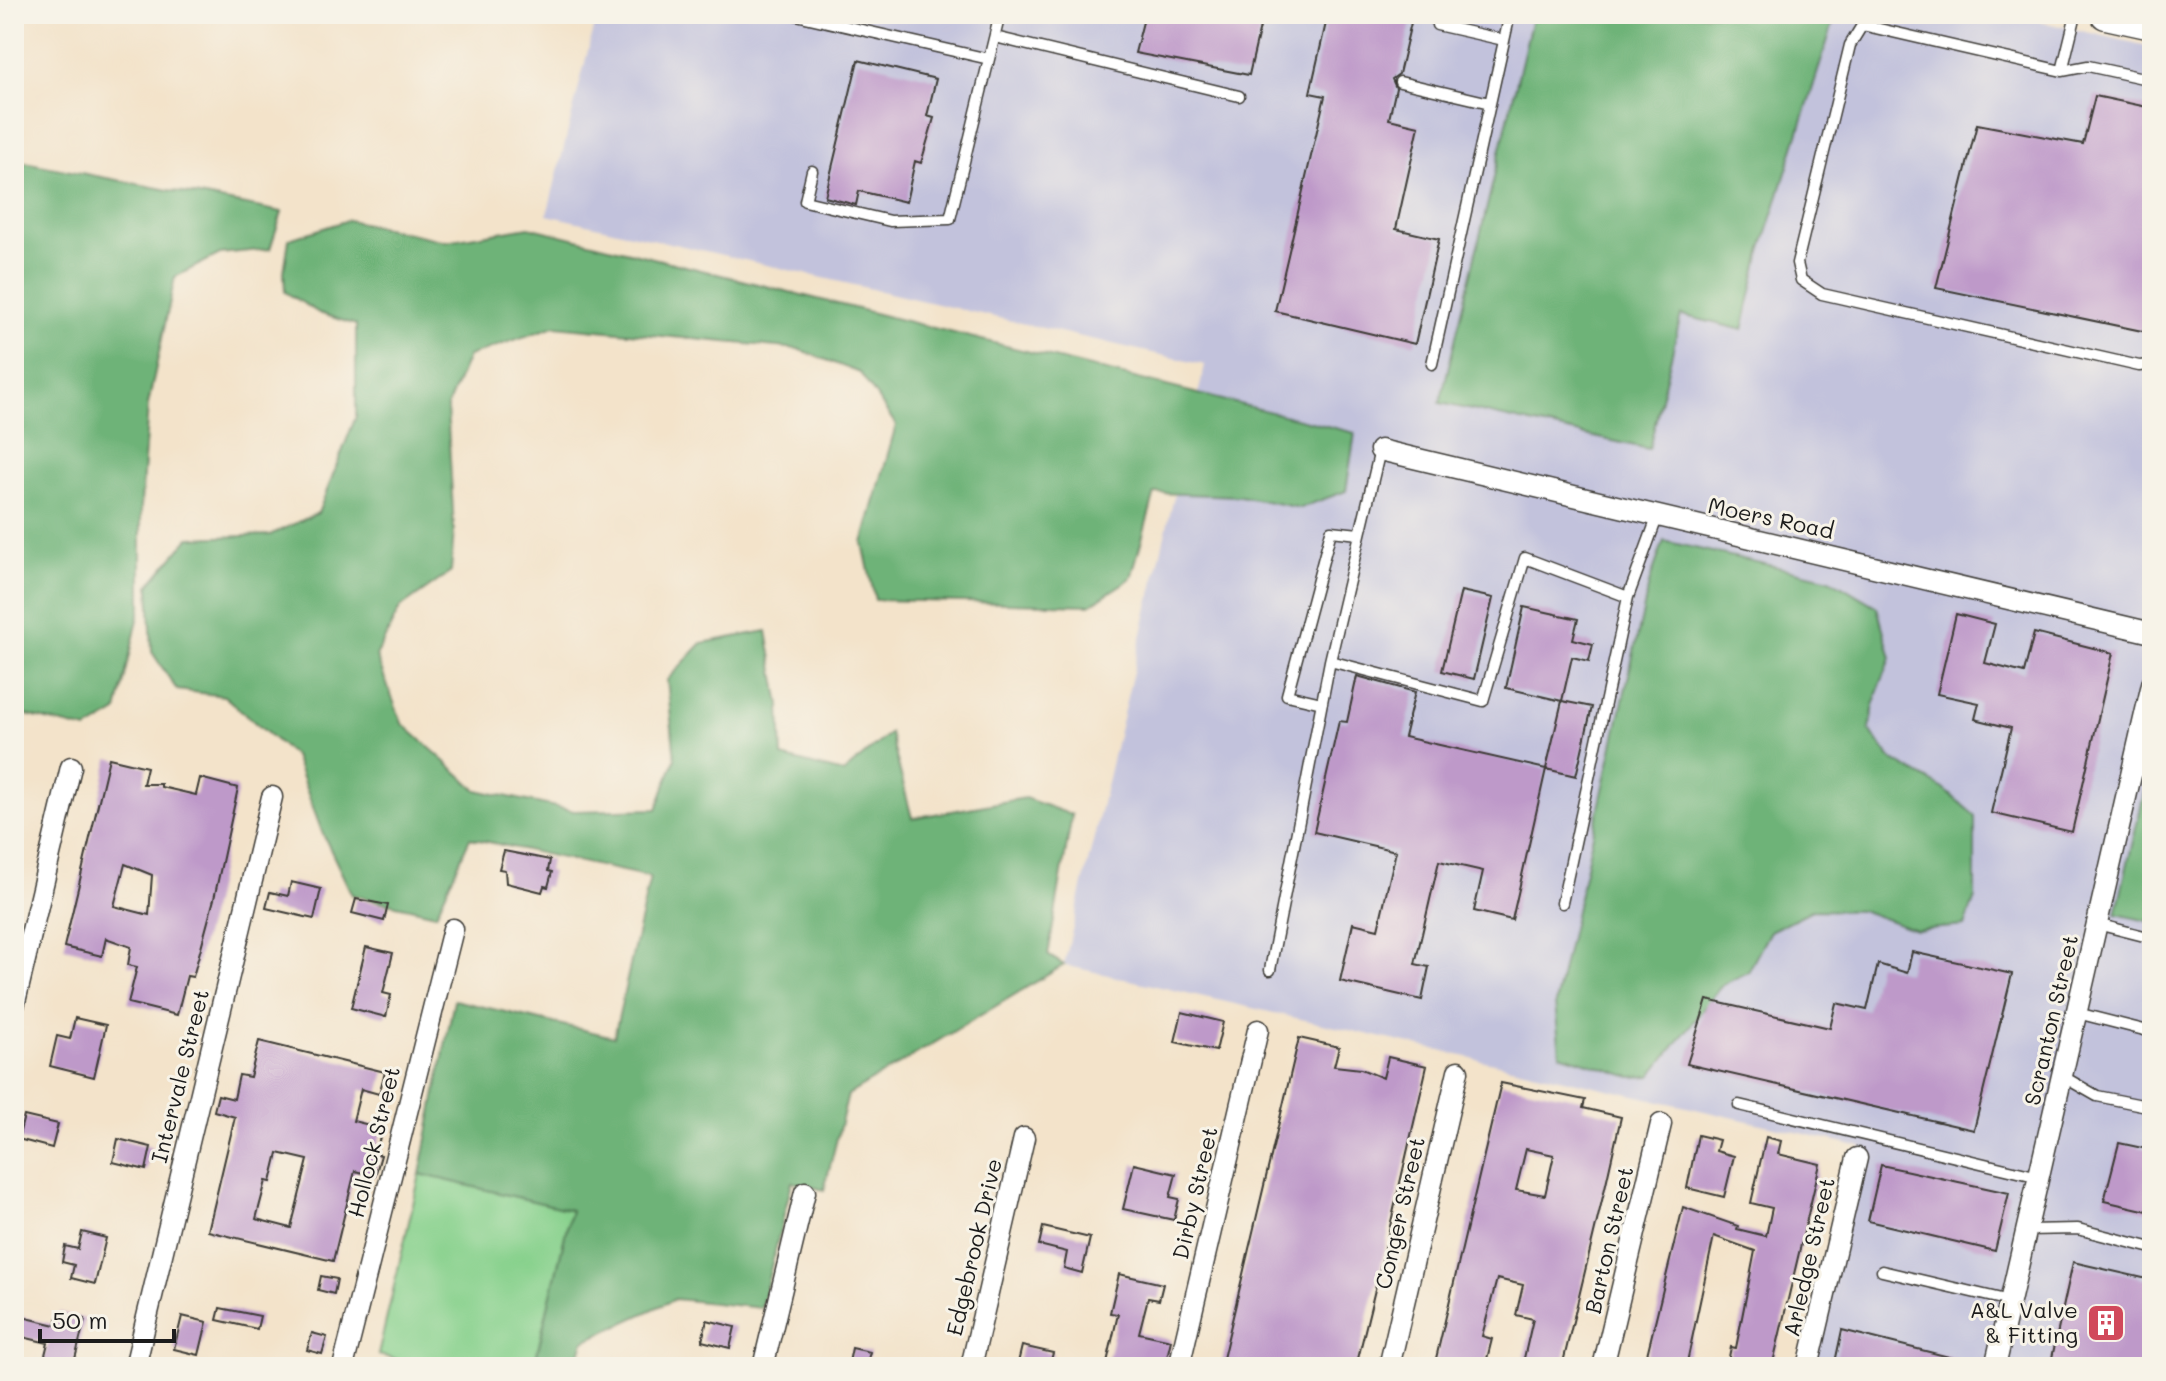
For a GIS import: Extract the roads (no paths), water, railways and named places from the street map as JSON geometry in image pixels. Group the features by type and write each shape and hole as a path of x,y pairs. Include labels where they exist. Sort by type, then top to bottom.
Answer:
{"main road":[{"path":"2106,14 2152,24"}],"street":[{"name":"Moers Road","path":"1380,450 2152,633"},
{"name":"Scranton Street","path":"1995,1367 2152,684"},
{"path":"14,1006 71,767"},
{"name":"Intervale Street","path":"135,1367 272,797"},
{"name":"Hollock Street","path":"343,1367 453,929"},
{"name":"Dirby Street","path":"1179,1367 1258,1030"},
{"name":"Conger Street","path":"1389,1367 1458,1071"},
{"name":"Barton Street","path":"1603,1367 1661,1124"},
{"name":"Edgebrook Drive","path":"971,1367 1024,1138"},
{"name":"Arledge Street","path":"1808,1367 1857,1158"},
{"path":"763,1367 805,1192"}],"lane":[{"path":"792,14 989,59"},
{"path":"812,171 805,201 890,221 950,219 1000,14"},
{"path":"1432,364 1510,14"},
{"path":"1869,14 1850,45 1797,263 1801,280 1822,294 2139,366 2152,365"},
{"path":"2062,71 2076,14"},
{"path":"1437,25 1504,40"},
{"path":"1862,25 2062,71 2088,66 2152,80"},
{"path":"995,37 1239,96"},
{"path":"1400,82 1490,103"},
{"path":"1270,970 1330,661 1380,450"},
{"path":"1562,903 1628,597 1657,518"},
{"path":"1322,703 1287,695 1331,531 1359,534"},
{"path":"1330,661 1483,701 1525,558 1628,597"},
{"path":"2097,924 2152,938"},
{"path":"2077,1013 2152,1032"},
{"path":"2062,1076 2097,1096 2152,1107"},
{"path":"1739,1105 2039,1177"},
{"path":"2027,1230 2078,1229 2152,1248"},
{"path":"1882,1271 2010,1301"}],"place":[{"name":"A&L Valve & Fitting","path":"2106,1323"}]}
